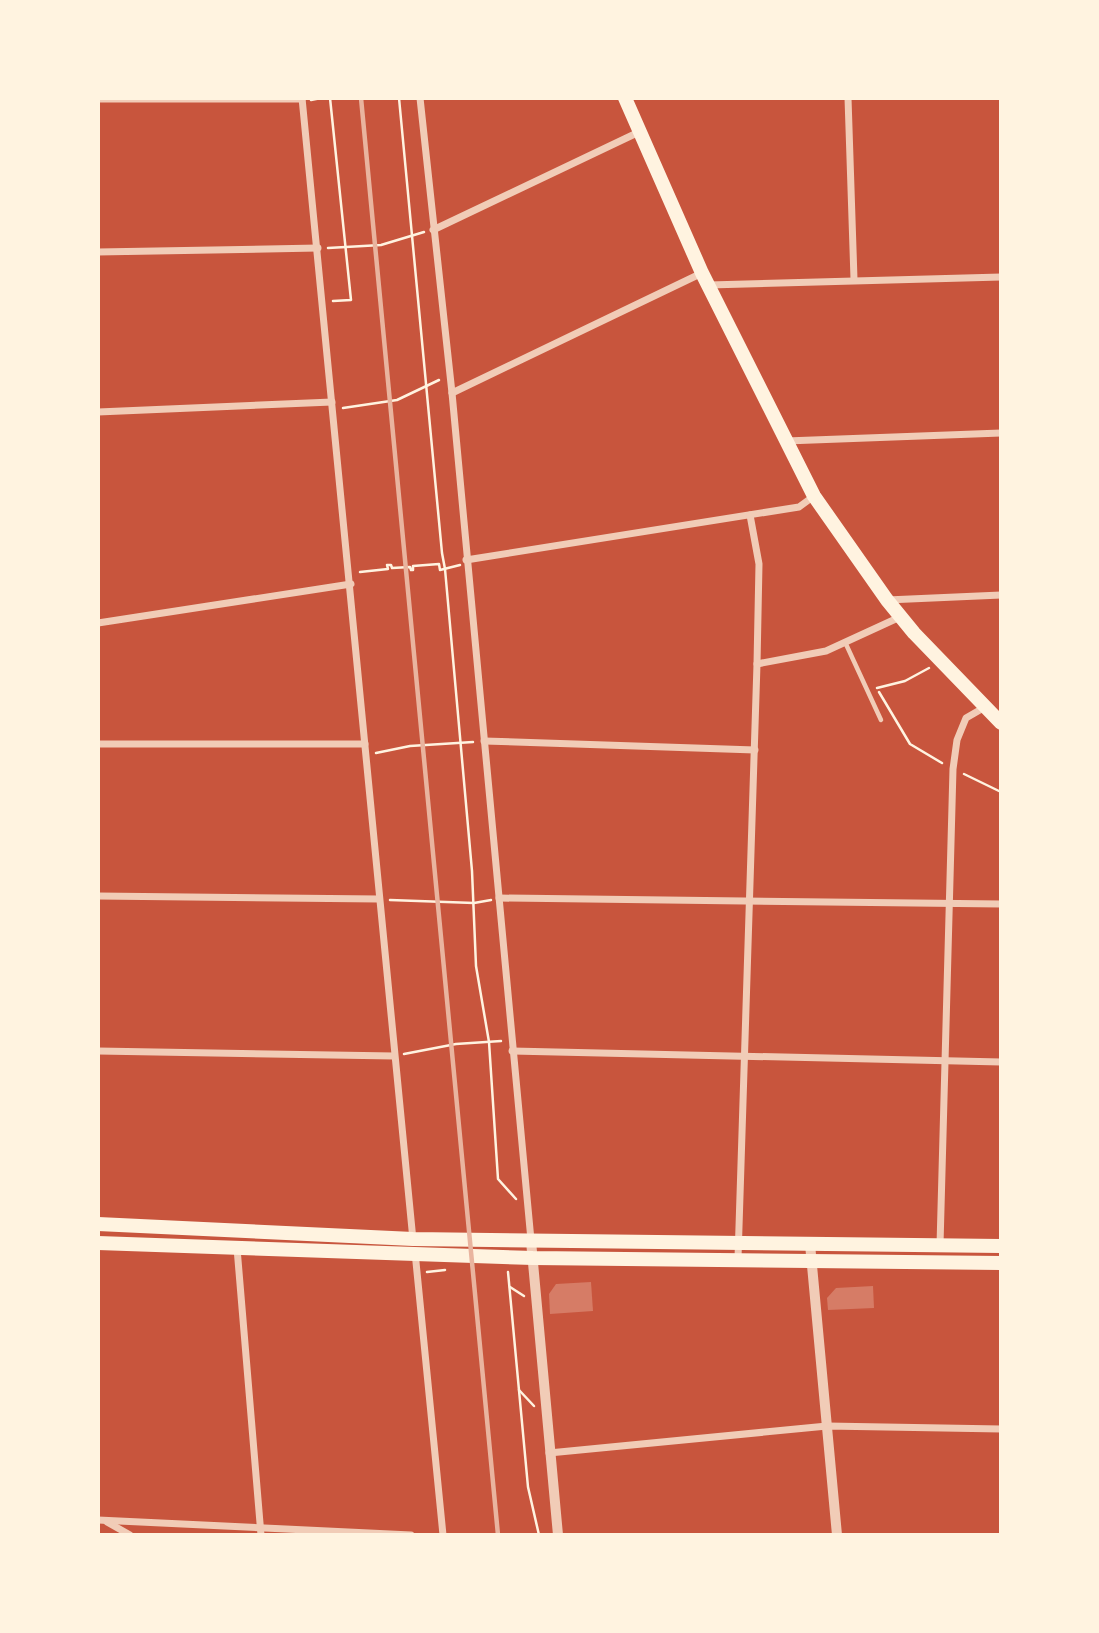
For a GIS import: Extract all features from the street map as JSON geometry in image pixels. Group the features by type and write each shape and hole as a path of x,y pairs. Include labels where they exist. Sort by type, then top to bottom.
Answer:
{"main road":[{"path":"625,98 705,279 814,496 887,600 1001,723"},
{"path":"98,1224 533,1258 738,1258 1001,1263"},
{"path":"98,1243 237,1248 414,1247 531,1241 1001,1246"}],"street":[{"path":"98,99 302,98 443,1535"},
{"path":"420,98 452,393 558,1535"},
{"path":"848,98 853,279"},
{"path":"433,230 640,131"},
{"path":"98,252 318,248"},
{"path":"452,393 705,279 1001,276"},
{"path":"98,412 332,406"},
{"path":"786,441 1001,433"},
{"path":"466,560 799,507 814,496"},
{"path":"738,1258 759,564 750,515"},
{"path":"98,623 351,584"},
{"path":"887,600 1001,595"},
{"path":"757,664 806,656 845,642 901,616"},
{"path":"940,1245 953,769 957,740 966,719 985,707"},
{"path":"484,741 755,750"},
{"path":"98,744 365,744"},
{"path":"98,896 379,900"},
{"path":"499,898 1001,904"},
{"path":"98,1051 394,1056"},
{"path":"512,1051 1001,1062"},
{"path":"810,1244 837,1535"},
{"path":"237,1248 261,1531"},
{"path":"549,1453 827,1426 1001,1429"},
{"path":"100,1519 261,1531 411,1535"},
{"path":"100,1519 130,1535"}],"lane":[{"path":"845,642 881,720"}],"path":[{"path":"323,302 351,300 330,98"},
{"path":"399,98 445,569 474,903 476,967 489,1042 498,1179 511,1192"},
{"path":"318,248 381,245 433,230"},
{"path":"332,406 397,400 450,375"},
{"path":"349,574 388,569 387,565 391,565 391,568 410,567 413,570 413,566 439,565 440,570 459,566 466,560"},
{"path":"941,661 905,681 877,688 910,744 1001,792"},
{"path":"366,755 410,746 484,741"},
{"path":"379,900 474,903 499,898"},
{"path":"394,1056 456,1044 511,1041"},
{"path":"417,1274 452,1269"},
{"path":"508,1270 528,1487 539,1535"},
{"path":"510,1287 523,1296 536,1295"},
{"path":"519,1390 533,1406 545,1405"}],"building":[{"path":"591,1282 593,1311 550,1314 549,1294 556,1284"},
{"path":"873,1286 874,1308 828,1310 827,1298 836,1288"}],"railway":[{"path":"361,98 498,1535"}]}
